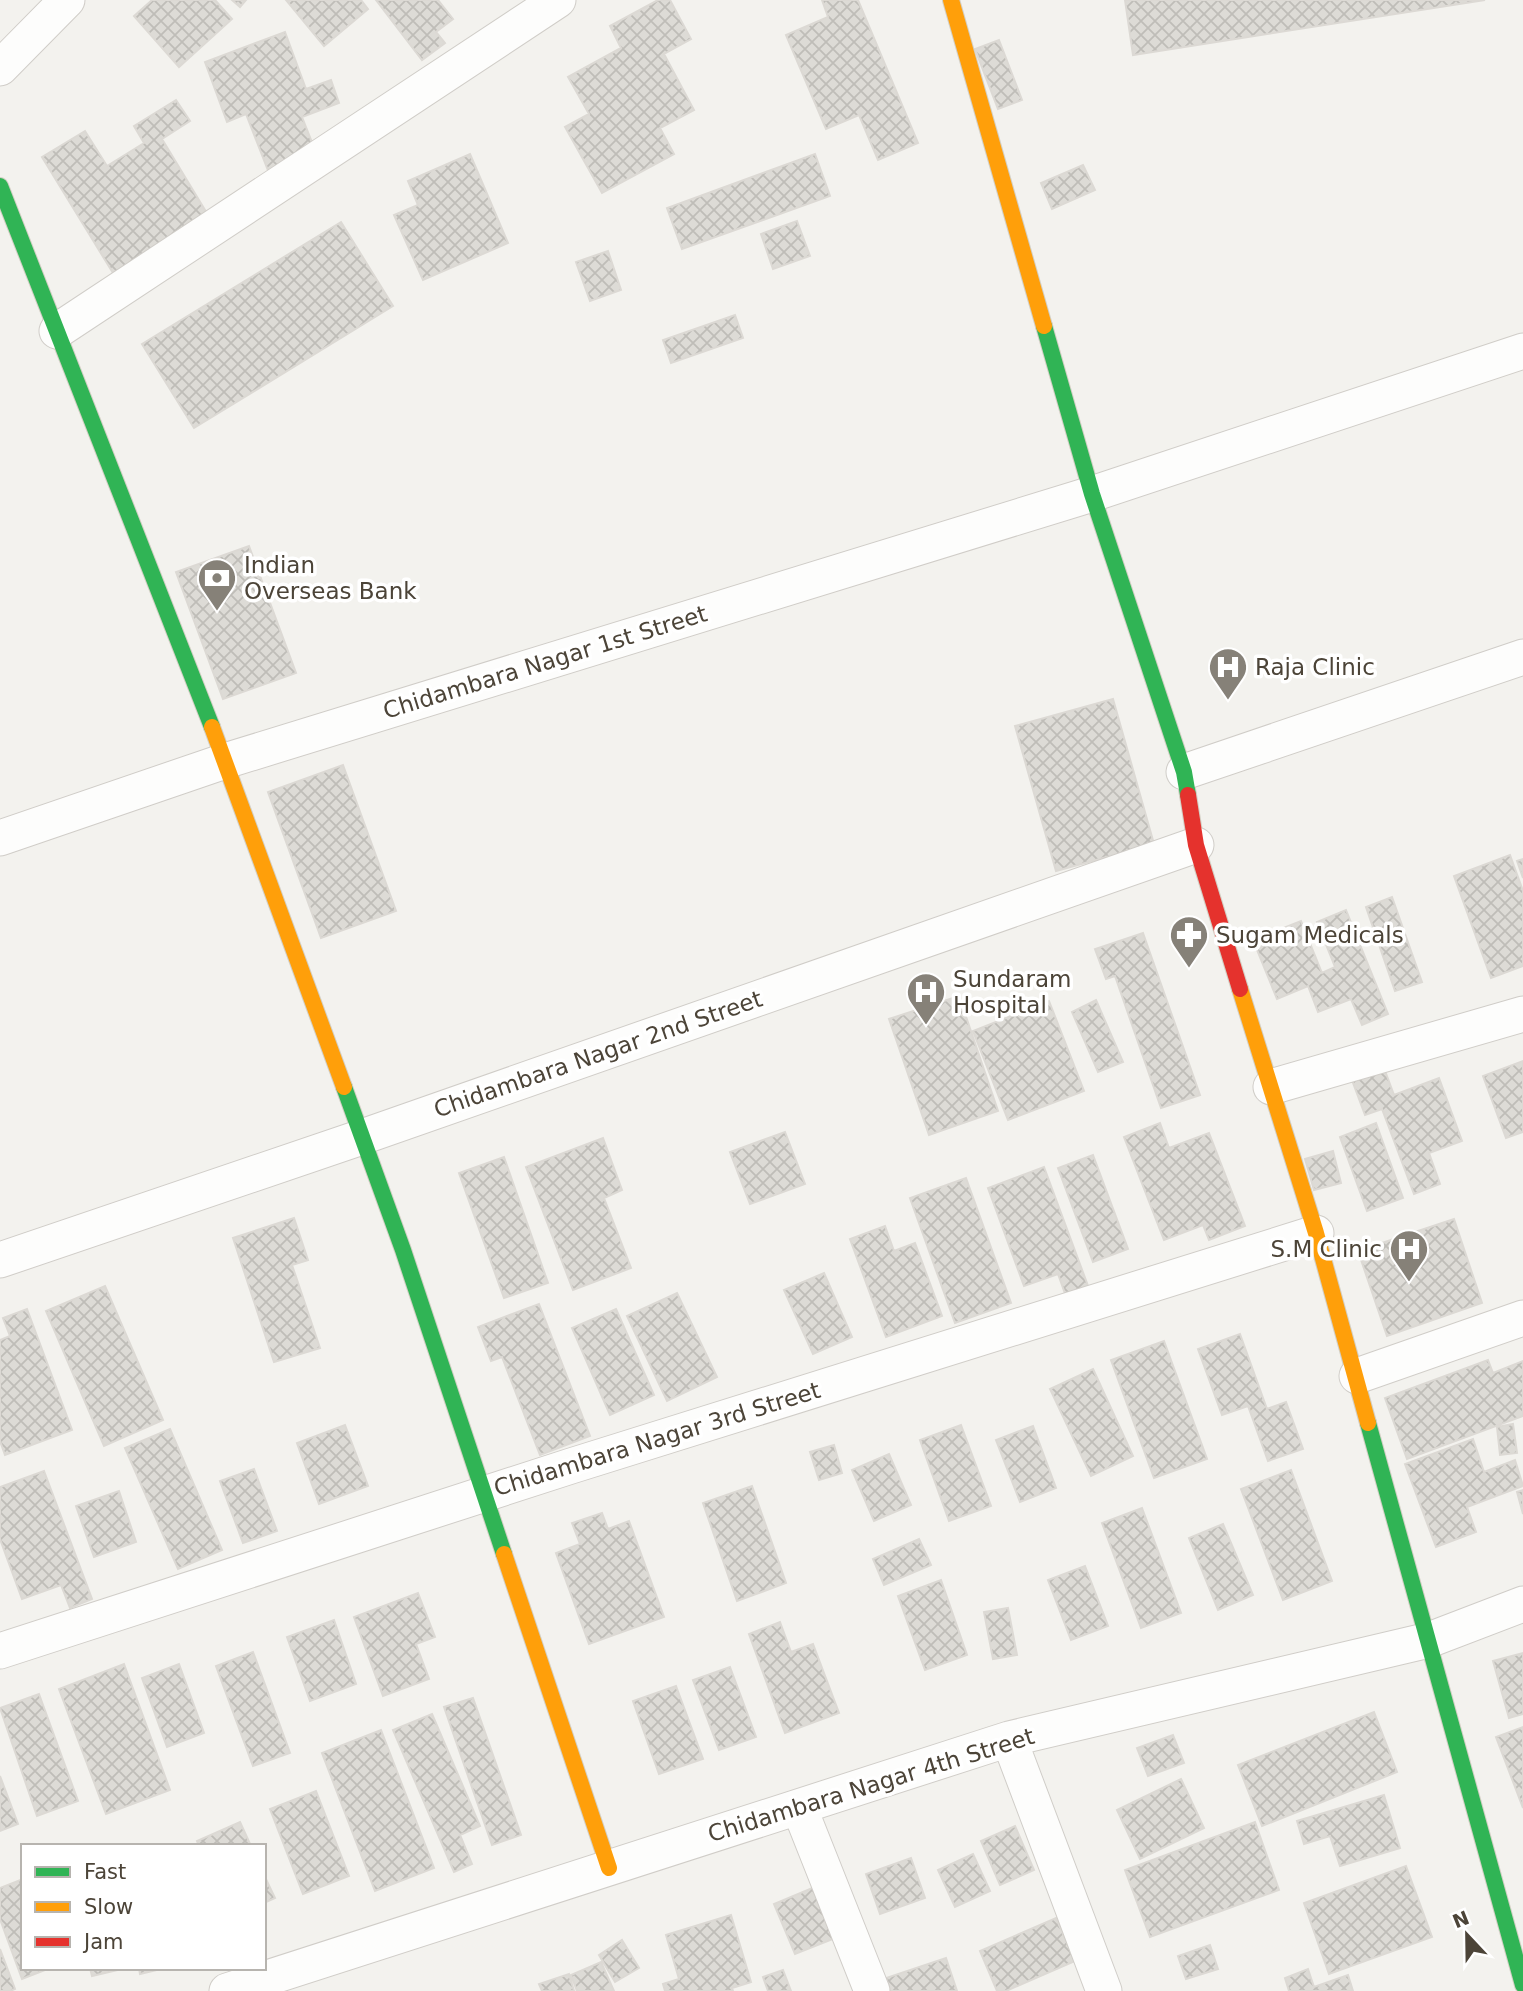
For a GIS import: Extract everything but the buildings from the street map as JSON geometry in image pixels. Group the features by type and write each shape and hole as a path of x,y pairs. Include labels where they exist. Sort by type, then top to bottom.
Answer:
{"main road":[{"path":"951,0 1092,494 1184,772 1196,845 1316,1233 1521,1969"},
{"path":"0,186 225,761 362,1137 485,1493 609,1868"}],"street":[{"path":"0,68 67,0"},
{"path":"57,331 558,0"},
{"name":"Chidambara Nagar 1st Street","path":"0,838 225,761 1092,494 1523,351"},
{"path":"1184,772 1523,657"},
{"name":"Chidambara Nagar 2nd Street","path":"0,1260 362,1137 1196,845"},
{"path":"1272,1087 1523,1014"},
{"name":"Chidambara Nagar 3rd Street","path":"0,1651 485,1493 1316,1233"},
{"path":"1357,1376 1523,1318"},
{"name":"Chidambara Nagar 4th Street","path":"227,1991 1009,1739 1429,1640 1523,1604"},
{"path":"1009,1739 1104,1991"},
{"path":"799,1807 872,1991"}],"traffic: fast":[{"path":"0,186 212,727"},
{"path":"1044,326 1092,494 1184,772 1188,795"},
{"path":"344,1087 403,1250 504,1554"},
{"path":"1368,1423 1523,1985"}],"traffic: slow":[{"path":"951,0 1044,326"},
{"path":"212,727 344,1087"},
{"path":"1240,989 1316,1233 1368,1423"},
{"path":"504,1554 609,1868"}],"traffic: jam":[{"path":"1188,795 1196,845 1240,989"}],"place":[{"name":"Indian Overseas Bank","path":"217,612"},
{"name":"Raja Clinic","path":"1228,701"},
{"name":"Sugam Medicals","path":"1189,969"},
{"name":"Sundaram Hospital","path":"926,1026"},
{"name":"S.M Clinic","path":"1409,1283"}]}
